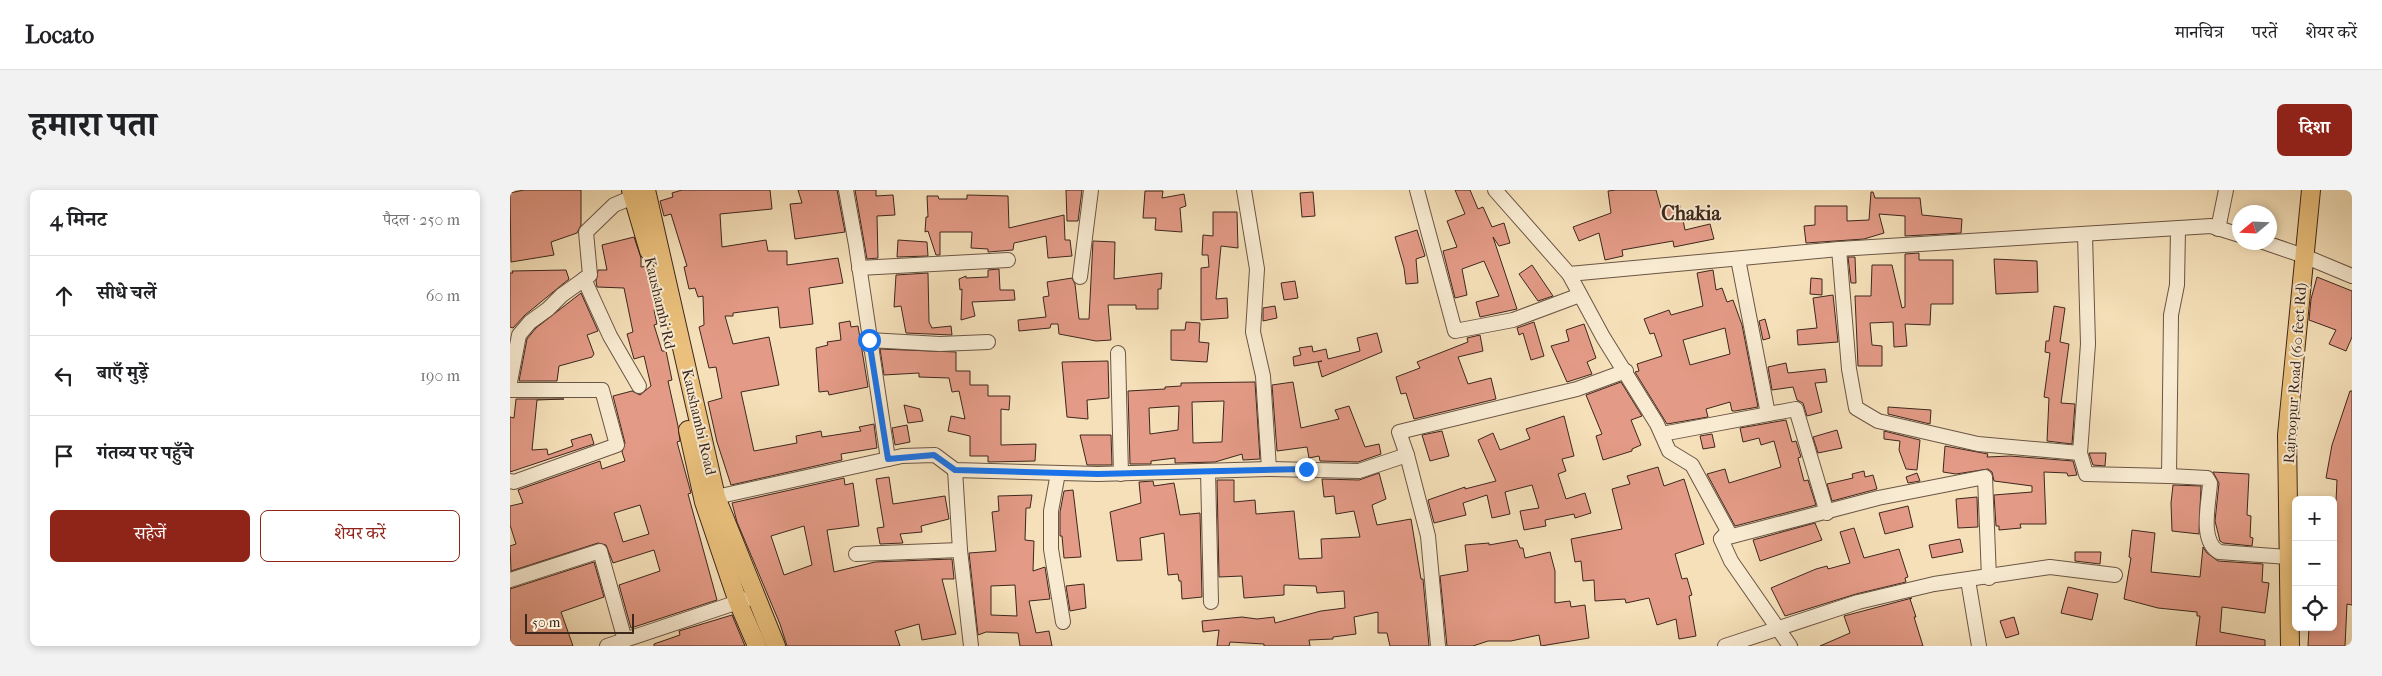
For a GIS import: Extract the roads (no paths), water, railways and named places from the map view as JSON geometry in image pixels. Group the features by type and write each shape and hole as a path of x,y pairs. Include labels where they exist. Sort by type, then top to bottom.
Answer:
{"main road":[{"name":"Rajroopur Road (60 feet Rd)","path":"2290,646 2288,435 2311,190"},
{"name":"Kaushambi Road","path":"637,192 716,497 776,646"},
{"name":"Kaushambi Rd","path":"637,192 704,502 738,602 757,646"}],"street":[{"path":"846,190 860,268 871,353"},
{"path":"1080,277 1091,190"},
{"path":"1244,190 1257,269 1253,332 1263,376 1269,469"},
{"path":"1417,190 1454,331 1513,320 1580,295"},
{"path":"1494,190 1569,274 1603,337 1626,371 1662,434 1669,450 1692,465 1728,531 1722,539"},
{"path":"2218,228 2226,190"},
{"path":"510,382 519,335 530,322 548,309 562,295 590,275 586,232 614,205 637,192"},
{"path":"1569,274 1839,249 2211,226 2232,232"},
{"path":"2169,476 2171,315 2176,285 2178,228"},
{"path":"2085,235 2088,344 2080,453 2086,474 2201,476 2207,478 2210,483 2207,538 2212,549 2219,552 2288,557"},
{"path":"2277,247 2352,276"},
{"path":"1839,249 1849,369 1856,408 1878,421 1978,444 2080,453"},
{"path":"1738,259 1768,414"},
{"path":"860,268 1008,260"},
{"path":"584,279 610,336 639,386"},
{"path":"888,459 869,340 940,344 988,342"},
{"path":"1118,353 1121,474"},
{"path":"1438,646 1428,536 1407,455 1399,432 1577,389 1626,371"},
{"path":"510,390 602,390 617,445 532,476 514,482 510,481"},
{"path":"1662,434 1796,409 1827,513"},
{"path":"716,497 888,459 934,455 955,470 1121,474 1269,469 1359,471 1407,455"},
{"path":"955,470 960,550 971,646"},
{"path":"1208,471 1211,602"},
{"path":"1058,473 1051,511 1051,549 1063,622"},
{"path":"1722,539 1827,513 1878,498 1984,477 1988,578"},
{"path":"1722,539 1731,561 1776,629 1790,646"},
{"path":"856,554 960,550"},
{"path":"510,580 600,551 625,640"},
{"path":"1725,646 1858,602 1934,584 1988,578 2050,567 2115,575"},
{"path":"1968,580 1978,646"},
{"path":"607,646 756,596"}],"district":[{"name":"Chakia","path":"1691,213"}]}
